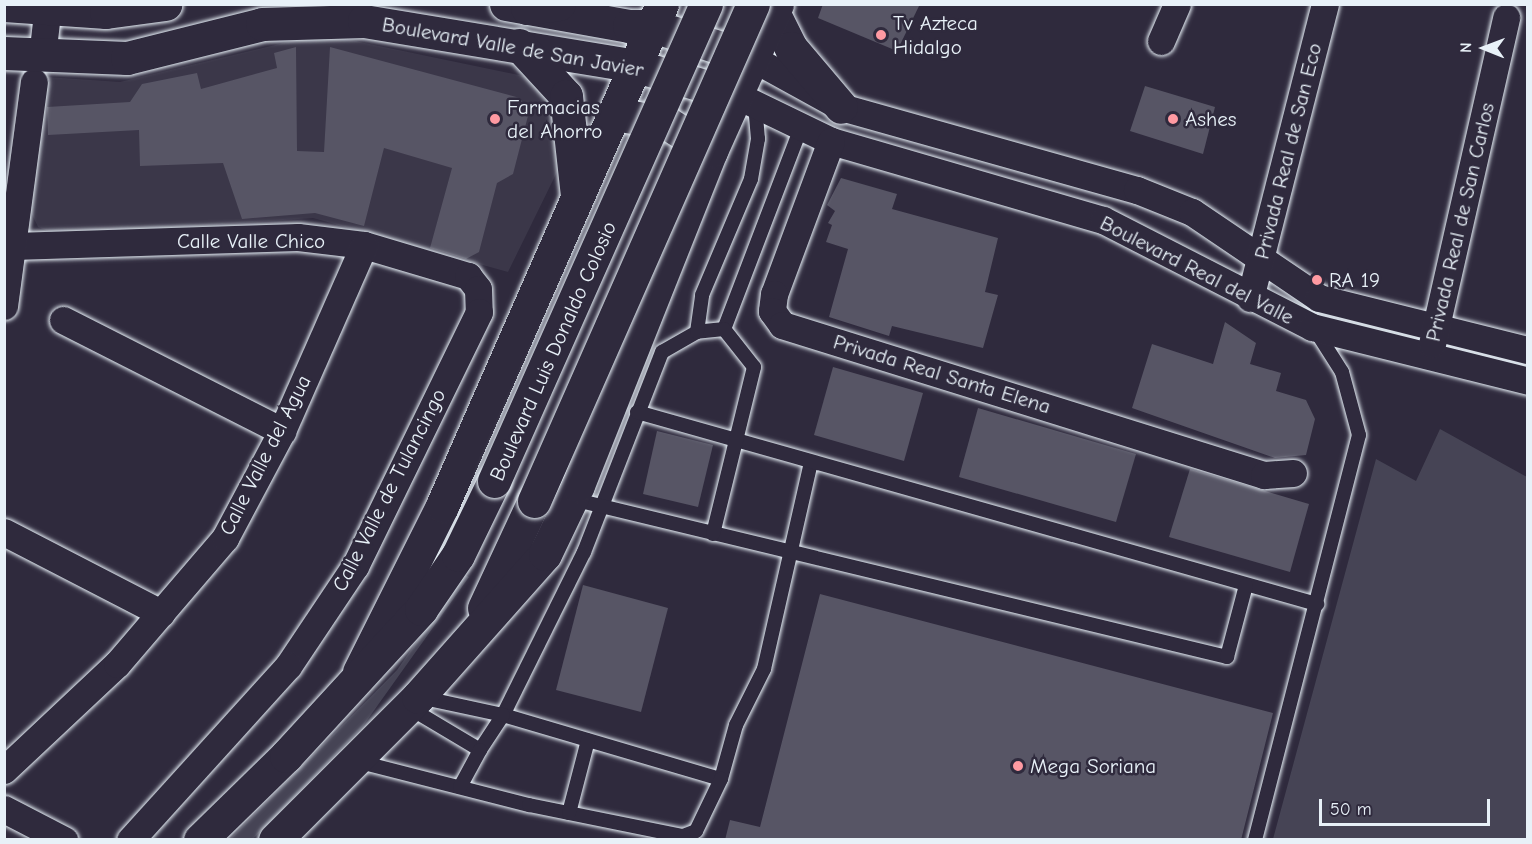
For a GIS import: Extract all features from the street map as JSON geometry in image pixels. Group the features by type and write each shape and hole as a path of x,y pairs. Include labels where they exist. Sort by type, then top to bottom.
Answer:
{"main road":[{"path":"4,5 106,12 165,4"},
{"path":"517,6 560,4"},
{"name":"Boulevard Luis Donaldo Colosio","path":"200,840 286,756 359,672 421,609 458,555 494,481 706,4"},
{"path":"726,4 716,30 738,90"},
{"path":"736,4 770,6 791,48 841,107"},
{"name":"Boulevard Valle de San Javier","path":"517,6 658,15 752,58"},
{"name":"Boulevard Luis Donaldo Colosio","path":"475,629 534,501 738,90 770,6"},
{"name":"Boulevard Luis Donaldo Colosio","path":"275,840 413,702 475,629 545,554 586,503 711,151 752,58 770,6"},
{"name":"Boulevard Luis Donaldo Colosio","path":"359,672 442,506 577,206 658,15"},
{"name":"Boulevard Valle de San Javier","path":"4,53 38,70 127,58 296,20 364,21 636,66 738,90"},
{"path":"519,45 566,96 575,146 577,206"},
{"path":"615,116 666,123 711,151"}],"street":[{"path":"1161,41 1177,4"},
{"name":"Privada Real de San Eco","path":"1250,298 1324,4"},
{"path":"4,306 48,8"},
{"name":"Privada Real de San Carlos","path":"1429,357 1506,17"},
{"name":"Boulevard Real del Valle","path":"752,58 841,107 1137,190 1192,212 1319,298 1527,350"},
{"name":"Boulevard Real del Valle","path":"738,90 831,141 1103,220 1250,298 1312,327 1527,381"},
{"name":"Privada Real Santa Elena","path":"831,141 774,294 772,311 782,325 1264,475 1293,473"},
{"name":"Calle Valle Chico","path":"13,246 298,237 364,245 468,276 478,290"},
{"name":"Calle Valle del Agua","path":"4,770 117,664 225,538 282,431 364,245"},
{"name":"Calle Valle de Tulancingo","path":"130,840 288,666 355,566 480,312 478,290"},
{"path":"1312,327 1319,298"},
{"path":"63,320 282,431"},
{"path":"4,532 161,613"},
{"path":"4,809 52,837"}],"lane":[{"path":"697,332 702,295 751,179 758,140 738,90"},
{"path":"724,328 802,125"},
{"path":"1255,840 1359,435 1342,372 1312,327"},
{"path":"460,787 480,750 503,715 584,552 586,503 637,412 662,352 697,332 724,328"},
{"path":"713,534 733,440 754,367 724,328"},
{"path":"637,412 1317,604"},
{"path":"354,760 569,813 683,836 701,824 721,779 736,725 764,669 811,462"},
{"path":"586,503 713,534 790,549 1227,657 1246,585"},
{"path":"413,702 503,715 721,779"},
{"path":"413,702 480,750"},
{"path":"569,813 588,740"}],"shaded area":[{"path":"309,37 336,37 533,78 556,100 559,168 508,272 313,218 58,235 38,227 28,206 47,77 120,82"},
{"path":"1440,429 1527,477 1527,839 1273,839 1376,459 1416,481"},
{"path":"464,574 469,577 363,726 253,839 229,840 397,670"}],"building":[{"name":"Tv Azteca Hidalgo","path":"823,4 920,4 897,51 818,18"},
{"path":"296,47 297,151 324,152 330,47 520,98 529,112 513,174 497,183 479,252 466,259 430,248 452,168 384,148 364,226 315,213 242,219 223,163 140,166 139,130 48,135 47,107 130,102 142,84 197,73 201,89 277,68 274,53"},
{"name":"Ashes","path":"1145,86 1215,107 1203,154 1130,131"},
{"path":"841,178 897,194 892,209 998,238 985,292 998,295 983,348 892,326 889,336 829,317 848,249 826,242 832,225 828,223 835,211 827,205"},
{"path":"1225,322 1256,343 1250,364 1281,373 1276,391 1306,400 1315,419 1306,455 1275,458 1132,408 1152,344 1213,364"},
{"path":"833,367 923,393 904,461 814,435"},
{"path":"978,408 1136,454 1116,522 959,477"},
{"path":"657,431 713,445 698,507 643,494"},
{"path":"1190,469 1309,504 1290,572 1169,537"},
{"path":"583,585 668,608 641,712 556,690"},
{"name":"Mega Soriana","path":"820,594 1273,713 1241,840 725,840 730,820 760,827"}],"place":[{"name":"Tv Azteca Hidalgo","path":"881,35"},
{"name":"Farmacias del Ahorro","path":"495,119"},
{"name":"Ashes","path":"1173,119"},
{"name":"RA 19","path":"1317,280"},
{"name":"Mega Soriana","path":"1018,766"}]}
